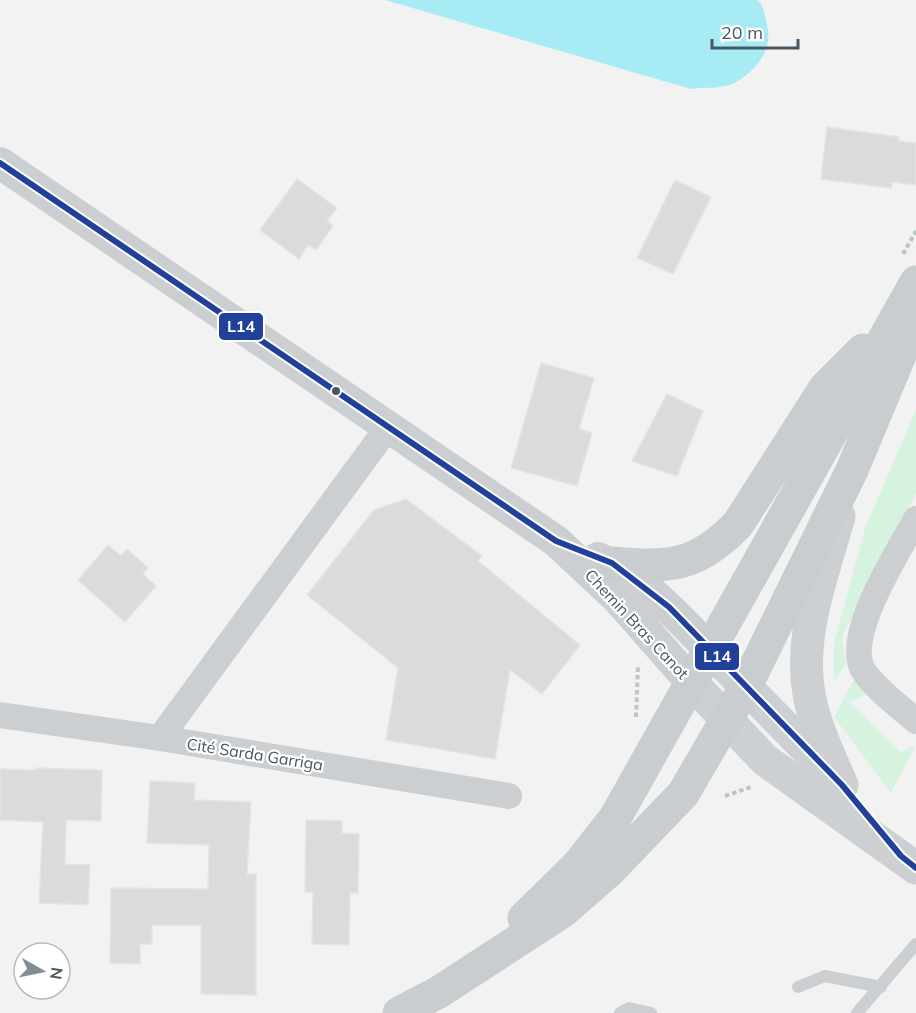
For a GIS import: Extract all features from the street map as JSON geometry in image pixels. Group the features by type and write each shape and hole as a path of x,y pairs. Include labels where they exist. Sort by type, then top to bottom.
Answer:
{"main road":[{"path":"842,785 822,739 810,701 806,658 814,606 852,470 916,282"},
{"path":"612,563 656,567 676,564 697,558 719,543 738,524 825,388 905,318"},
{"path":"439,992 523,920 578,866 615,818 691,682 905,318"},
{"path":"399,1013 439,992 562,912 609,871 683,794 746,686 852,470"},
{"path":"710,650 842,785 908,862"},
{"path":"691,682 765,760 908,862"}],"street":[{"name":"Chemin Bras Canot","path":"0,163 556,540 617,598 691,682"},
{"path":"160,738 388,427"},
{"path":"916,519 867,614 859,645 864,672 916,721"},
{"name":"Chemin Bras Canot","path":"556,540 612,563 669,607 710,650"},
{"name":"Cité Sarda Garriga","path":"0,715 160,738 509,796"}],"lane":[{"path":"856,1013 881,987 916,944"},
{"path":"798,987 825,976 881,987"},
{"path":"869,1013 881,987"},
{"path":"620,1013 630,1008 651,1013"}],"path":[{"path":"636,720 636,670 640,661"},
{"path":"725,796 744,792 758,781"}],"green space":[{"path":"916,410 916,493 842,636 846,664 834,682 834,643 865,528"},
{"path":"854,680 871,692 849,702 901,752 916,745 891,793 834,717"}],"water":[{"path":"385,0 757,0 765,14 768,43 755,68 740,80 723,87 691,89"}],"building":[{"path":"827,127 899,137 898,141 916,143 916,185 892,182 891,188 821,179"},
{"path":"297,179 337,208 327,221 333,226 316,250 308,245 299,259 260,230"},
{"path":"675,180 711,197 673,274 637,258"},
{"path":"541,363 594,378 579,429 592,433 577,486 511,468"},
{"path":"667,394 703,411 677,476 632,461"},
{"path":"406,499 482,556 478,561 580,645 542,694 510,670 495,759 386,740 398,668 307,595 374,510"},
{"path":"108,545 121,556 127,549 148,568 143,574 156,586 125,622 78,580"},
{"path":"36,768 102,770 101,821 66,820 65,864 90,865 88,905 39,903 43,822 0,820 0,769 36,770"},
{"path":"150,781 195,783 194,800 251,802 247,874 256,874 256,995 201,994 201,925 152,925 152,944 140,944 140,964 110,963 111,888 208,889 209,845 147,843"},
{"path":"306,820 342,821 342,833 359,834 358,893 350,893 349,945 312,944 313,892 305,892"}],"transit line":[{"name":"L14","path":"0,163 556,541 612,563 669,607 842,785 901,856 916,868"}]}
